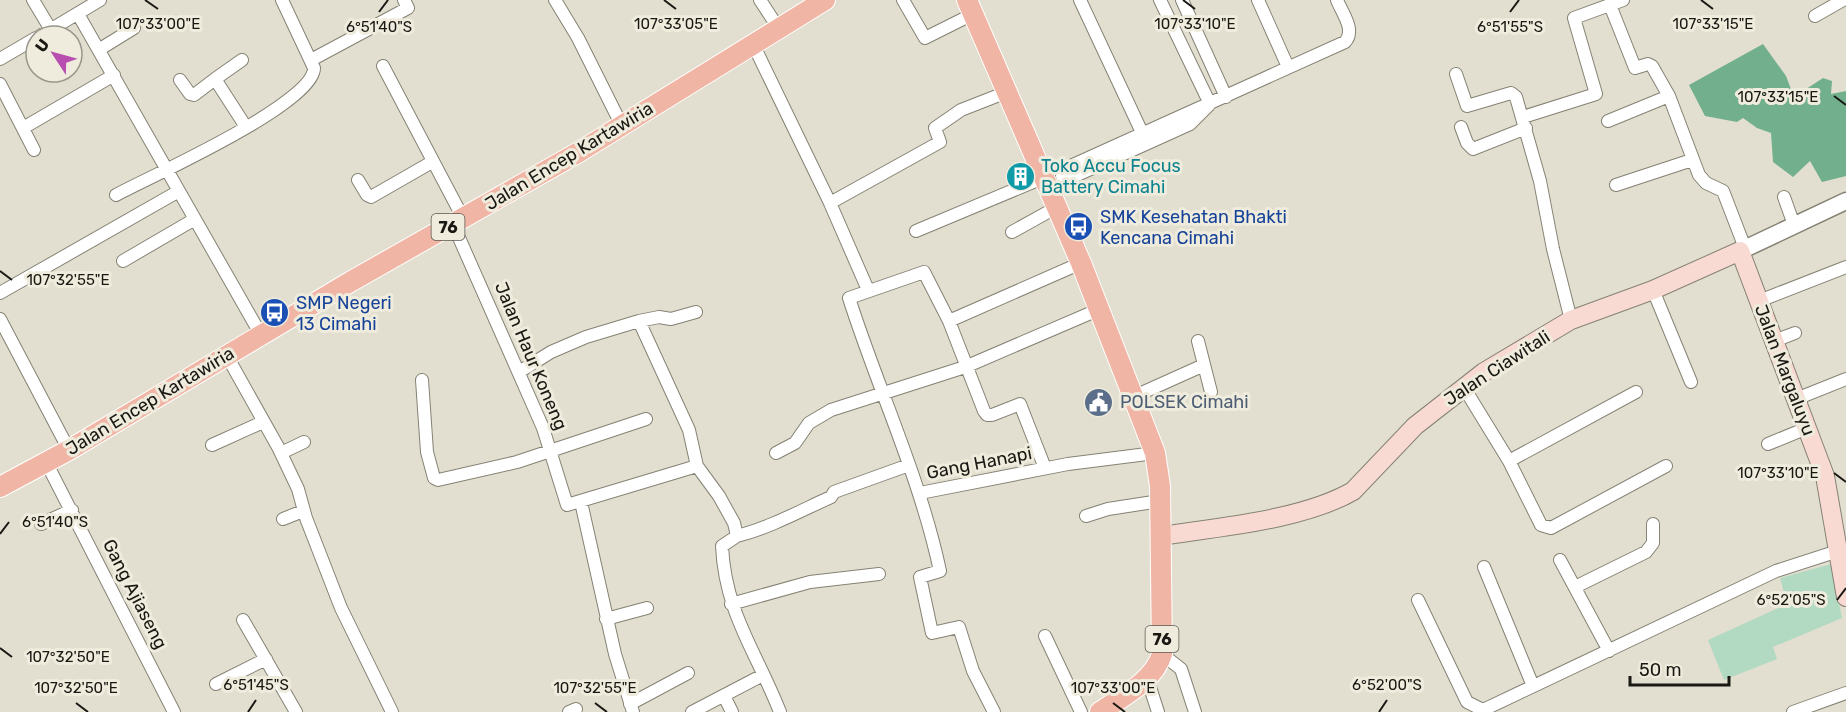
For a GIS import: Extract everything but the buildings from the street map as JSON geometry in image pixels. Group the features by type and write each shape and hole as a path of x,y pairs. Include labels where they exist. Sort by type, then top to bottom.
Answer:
{"main road":[{"name":"Jalan Encep Kartawiria","path":"0,487 69,450 261,335 622,126 825,0"},
{"name":"76","path":"970,7 1007,92 1051,178 1057,207 1135,396 1155,453 1160,501 1162,654 1159,666 1148,678 1100,712"},
{"name":"Jalan Ciawitali","path":"1161,536 1259,520 1318,506 1353,490 1415,426 1463,386 1571,320 1606,305 1653,290 1742,250"},
{"name":"Jalan Margaluyu","path":"1742,250 1759,302 1825,476 1846,597"}],"street":[{"path":"33,0 42,24"},
{"path":"61,24 100,0"},
{"path":"116,195 214,146 275,111 314,75 311,60 282,0"},
{"path":"311,60 408,8 404,0"},
{"path":"555,0 578,38 622,126"},
{"path":"760,0 778,29"},
{"path":"903,0 925,38 970,7"},
{"path":"1080,0 1145,138"},
{"path":"1160,0 1210,104"},
{"path":"1182,0 1226,97"},
{"path":"1258,0 1288,67"},
{"path":"916,231 1051,178 1077,175 1145,138 1190,124 1210,104 1345,42 1350,36 1350,30 1337,0"},
{"path":"1461,127 1467,143 1473,149 1524,123 1596,94 1574,18 1623,0"},
{"path":"1815,16 1843,0"},
{"path":"1612,10 1635,68 1651,64 1669,96 1700,178 1723,191 1742,250"},
{"path":"78,14 261,335"},
{"path":"100,50 134,28"},
{"path":"753,44 830,203 868,290"},
{"path":"0,60 24,45"},
{"path":"180,80 189,94 194,95 243,60"},
{"name":"Jalan Haur Koneng","path":"383,66 432,162 458,221 551,451 567,505 581,502"},
{"path":"1456,74 1467,106 1511,93 1516,97 1571,320"},
{"path":"22,128 114,75"},
{"path":"215,79 246,127"},
{"path":"0,84 34,150"},
{"path":"830,203 940,142 935,128 961,110 1007,92"},
{"path":"1608,121 1669,96"},
{"path":"1616,185 1692,160"},
{"path":"358,180 367,195 371,197 432,162"},
{"path":"0,293 179,190"},
{"path":"1784,197 1794,225"},
{"name":"Jalan Ciawitali","path":"1742,250 1846,201"},
{"path":"1012,232 1057,207"},
{"path":"123,261 195,219"},
{"path":"949,321 1081,263"},
{"path":"1759,302 1846,267"},
{"path":"965,367 949,321 924,272 849,298 920,493 940,570 920,577 932,633 959,627 973,671 994,712"},
{"path":"1653,290 1692,382"},
{"path":"776,453 795,443 809,423 831,410 965,367 1100,309"},
{"path":"519,372 573,341 639,321 671,319 696,312"},
{"path":"0,319 69,450"},
{"path":"639,321 689,430 697,466 719,496 734,523 737,536"},
{"path":"1774,341 1795,333"},
{"path":"1198,341 1211,392"},
{"path":"227,356 281,453 298,489 303,511 341,608 392,712"},
{"path":"1135,396 1204,365"},
{"name":"Gang Hanapi","path":"965,367 987,415 1020,404 1045,468"},
{"path":"1796,399 1846,379"},
{"path":"422,380 427,452 434,478 438,480 481,472 646,419"},
{"path":"1463,386 1509,461 1541,525 1545,528 1551,528 1665,466"},
{"path":"1509,461 1636,392"},
{"path":"212,445 263,422"},
{"path":"1767,444 1807,428"},
{"path":"281,453 304,442"},
{"name":"Gang Hanapi","path":"920,493 1015,476 1045,468 1155,453"},
{"name":"Gang Ajiaseng","path":"46,462 174,712"},
{"path":"780,712 743,637 731,604 723,563 723,543 831,497 834,492 909,465"},
{"path":"688,674 632,708 606,619 581,502 697,466"},
{"path":"1086,516 1108,509 1160,501"},
{"path":"40,524 72,510"},
{"path":"283,519 303,511"},
{"path":"1575,587 1646,552 1653,543 1653,525"},
{"path":"1418,600 1467,702 1483,710 1776,571 1838,551"},
{"path":"1560,560 1609,651"},
{"path":"1484,567 1533,686"},
{"path":"731,604 810,582 879,574"},
{"path":"606,619 647,608"},
{"path":"243,620 296,712"},
{"path":"1045,636 1081,712"},
{"path":"1162,654 1181,669 1196,712"},
{"path":"216,684 266,659"},
{"path":"692,712 763,675"},
{"path":"1148,678 1158,712"},
{"path":"1793,712 1846,693"},
{"path":"724,696 732,712"}],"green space":[{"path":"1763,44 1786,76 1794,97 1823,78 1832,81 1831,94 1846,91 1846,176 1822,182 1810,161 1793,177 1773,162 1771,133 1757,128 1743,118 1737,122 1705,116 1689,85"},
{"path":"1831,564 1842,618 1773,647 1777,659 1724,680 1708,640 1787,604 1780,578"}],"place":[{"name":"Toko Accu Focus Battery Cimahi","path":"1020,176"},
{"name":"SMK Kesehatan Bhakti Kencana Cimahi","path":"1079,227"},
{"name":"SMP Negeri 13 Cimahi","path":"275,313"},
{"name":"POLSEK Cimahi","path":"1099,402"}]}
